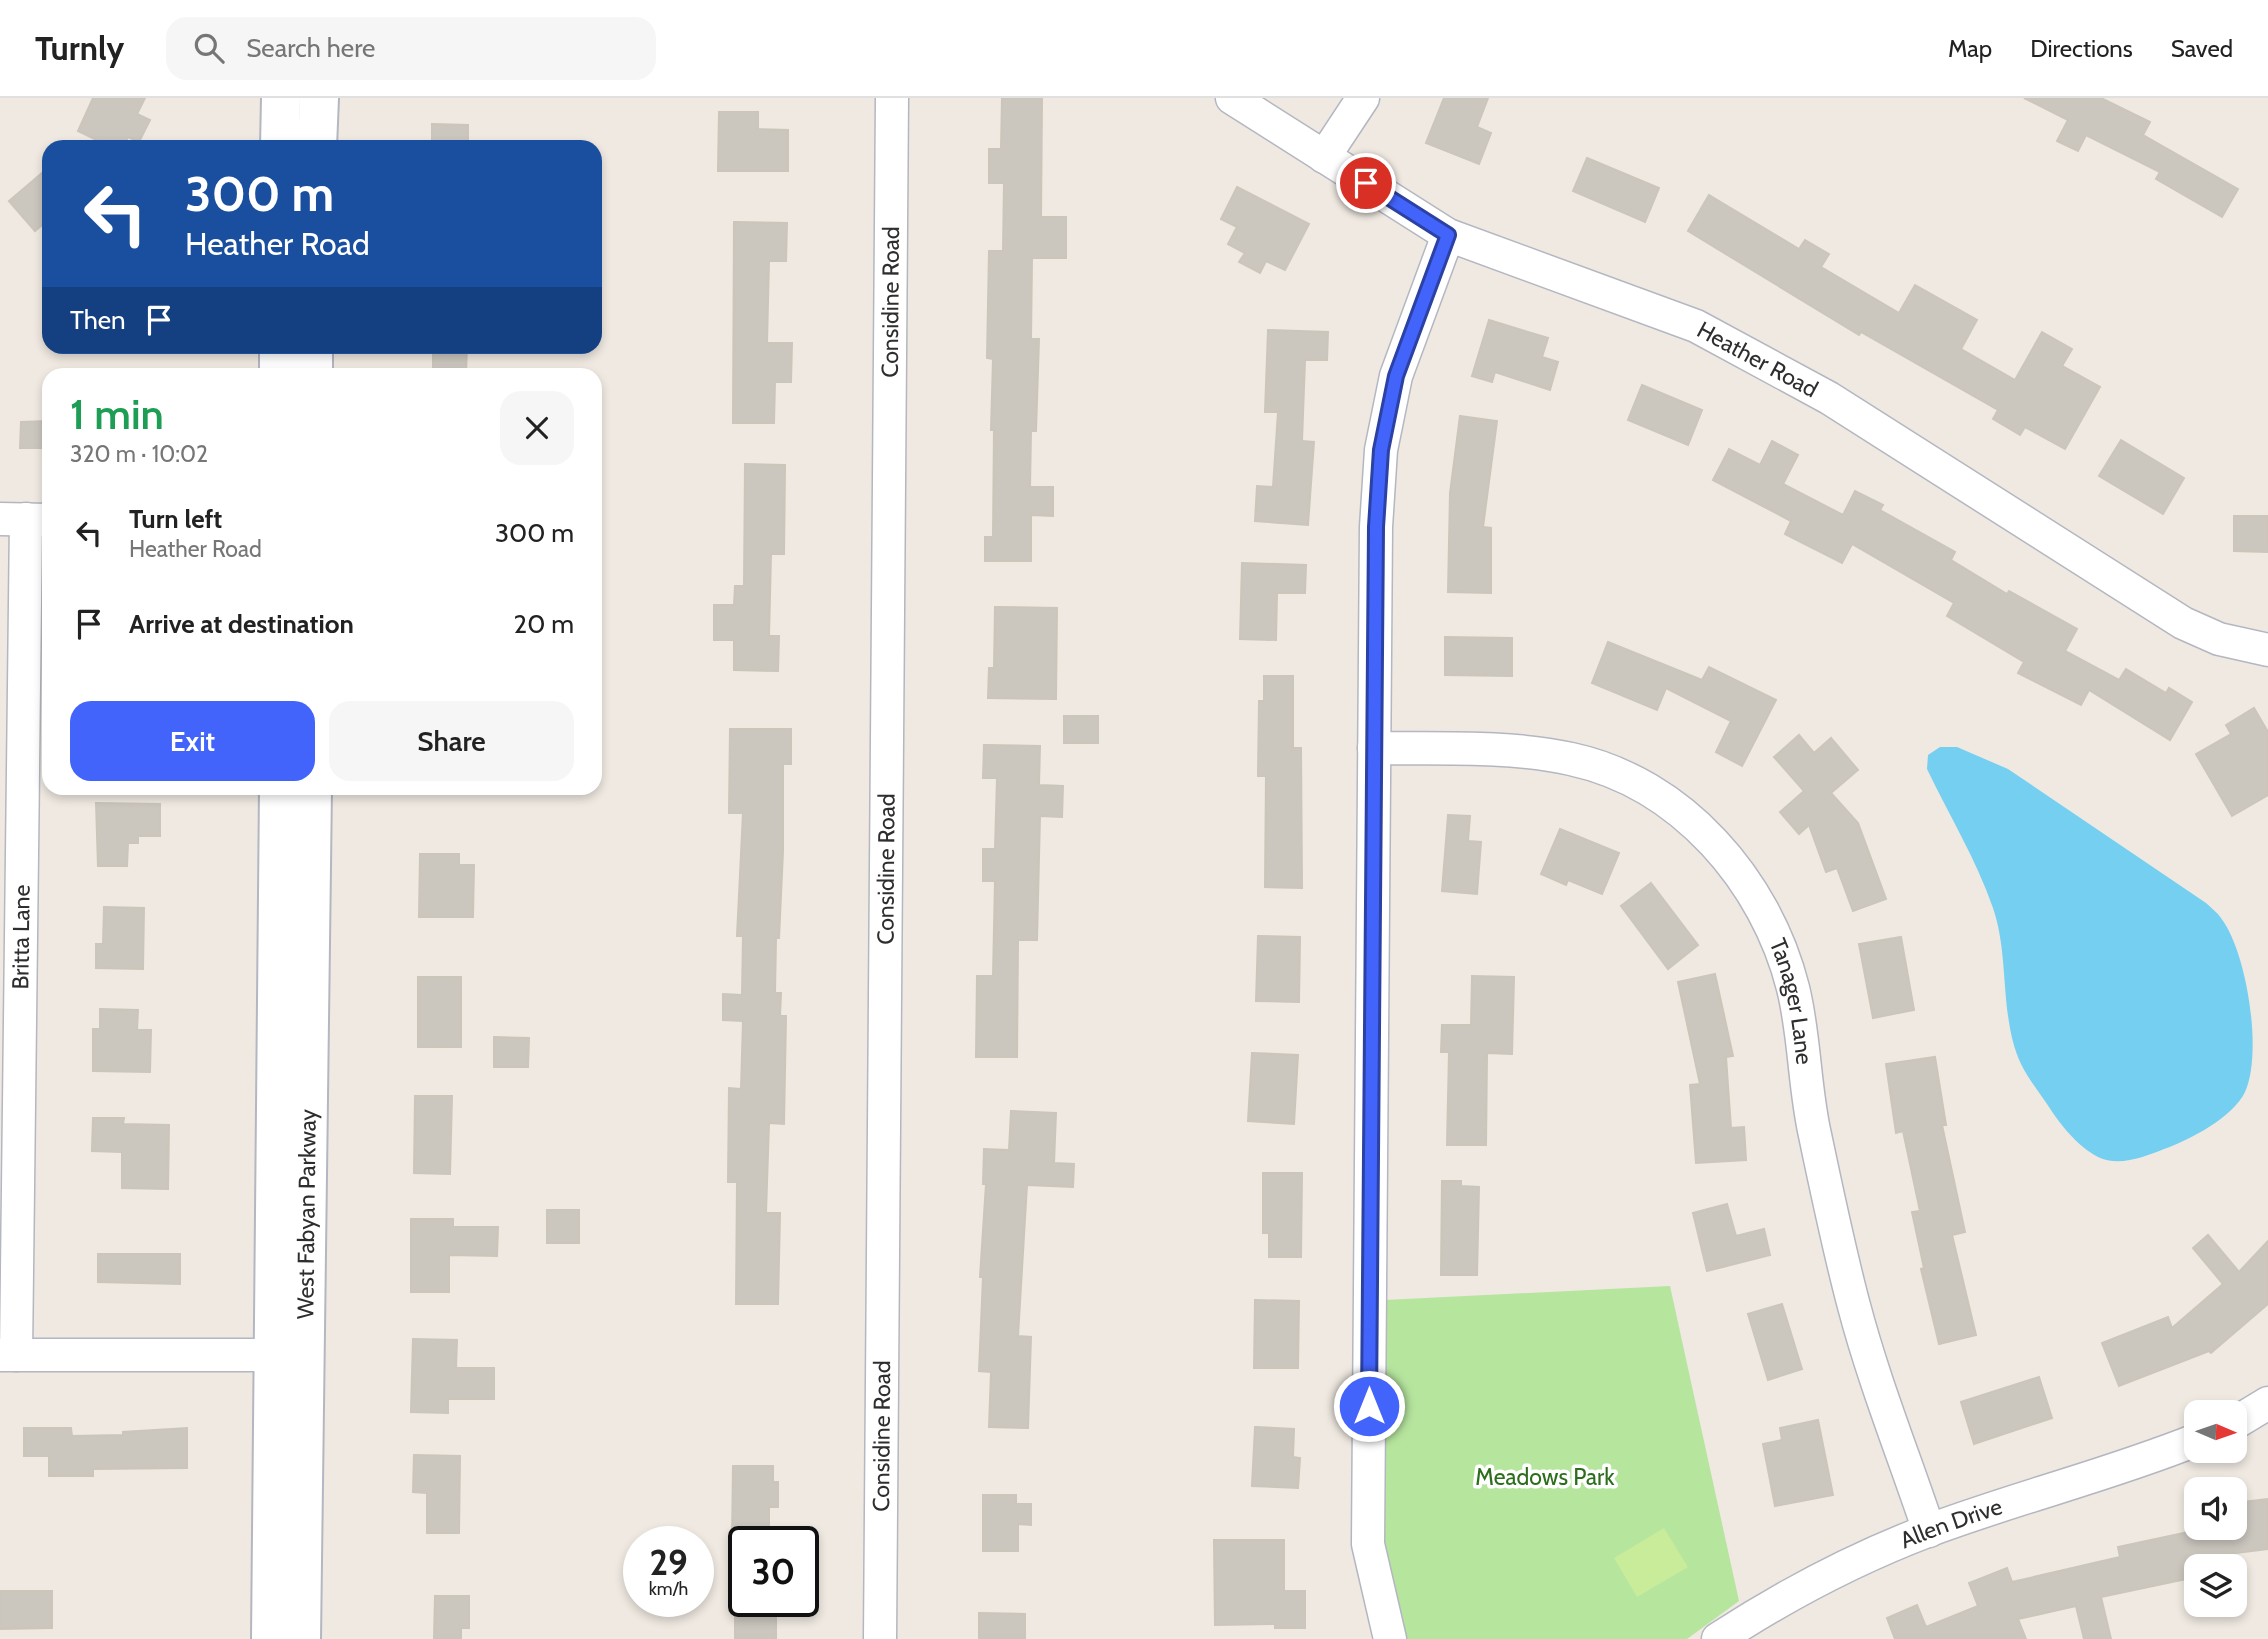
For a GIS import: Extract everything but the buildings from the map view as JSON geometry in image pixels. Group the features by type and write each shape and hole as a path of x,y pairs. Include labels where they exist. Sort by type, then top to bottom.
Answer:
{"main road":[{"path":"280,140 281,98"},
{"path":"317,140 319,98"},
{"name":"West Fabyan Parkway","path":"271,1639 276,1355 279,795"},
{"name":"West Fabyan Parkway","path":"300,1639 312,795"}],"street":[{"name":"Considine Road","path":"880,1639 892,98"},
{"name":"Heather Road","path":"1232,98 1448,235 1696,326 1829,398 2183,623 2219,639 2268,650"},
{"path":"1324,156 1363,98"},
{"path":"1390,1639 1368,1544 1376,527 1381,450 1396,376 1448,235"},
{"name":"Britta Lane","path":"8,1355 25,520"},
{"name":"Tanager Lane","path":"1374,748 1476,749 1570,759 1616,772 1657,795 1696,824 1730,859 1762,909 1793,988 1814,1131 1855,1308 1929,1531"},
{"path":"8,1355 276,1355"},
{"path":"2247,1416 2268,1403"},
{"name":"Allen Drive","path":"1718,1639 1779,1600 1929,1531 2142,1462 2184,1445"}],"green space":[{"name":"Meadows Park","path":"1670,1286 1739,1601 1687,1639 1406,1639 1384,1559 1385,1300"},
{"path":"1664,1528 1688,1567 1637,1597 1614,1558"}],"water":[{"path":"1940,747 1957,747 2008,769 2206,903 2219,916 2238,954 2250,1003 2252,1029 2250,1075 2245,1092 2221,1119 2174,1145 2140,1158 2114,1161 2090,1152 2069,1134 2057,1119 2021,1064 2014,1046 2001,946 1993,908 1927,769 1928,755"}],"route":[{"path":"1366,183 1448,235 1396,376 1381,450 1376,527 1369,1406"}]}
